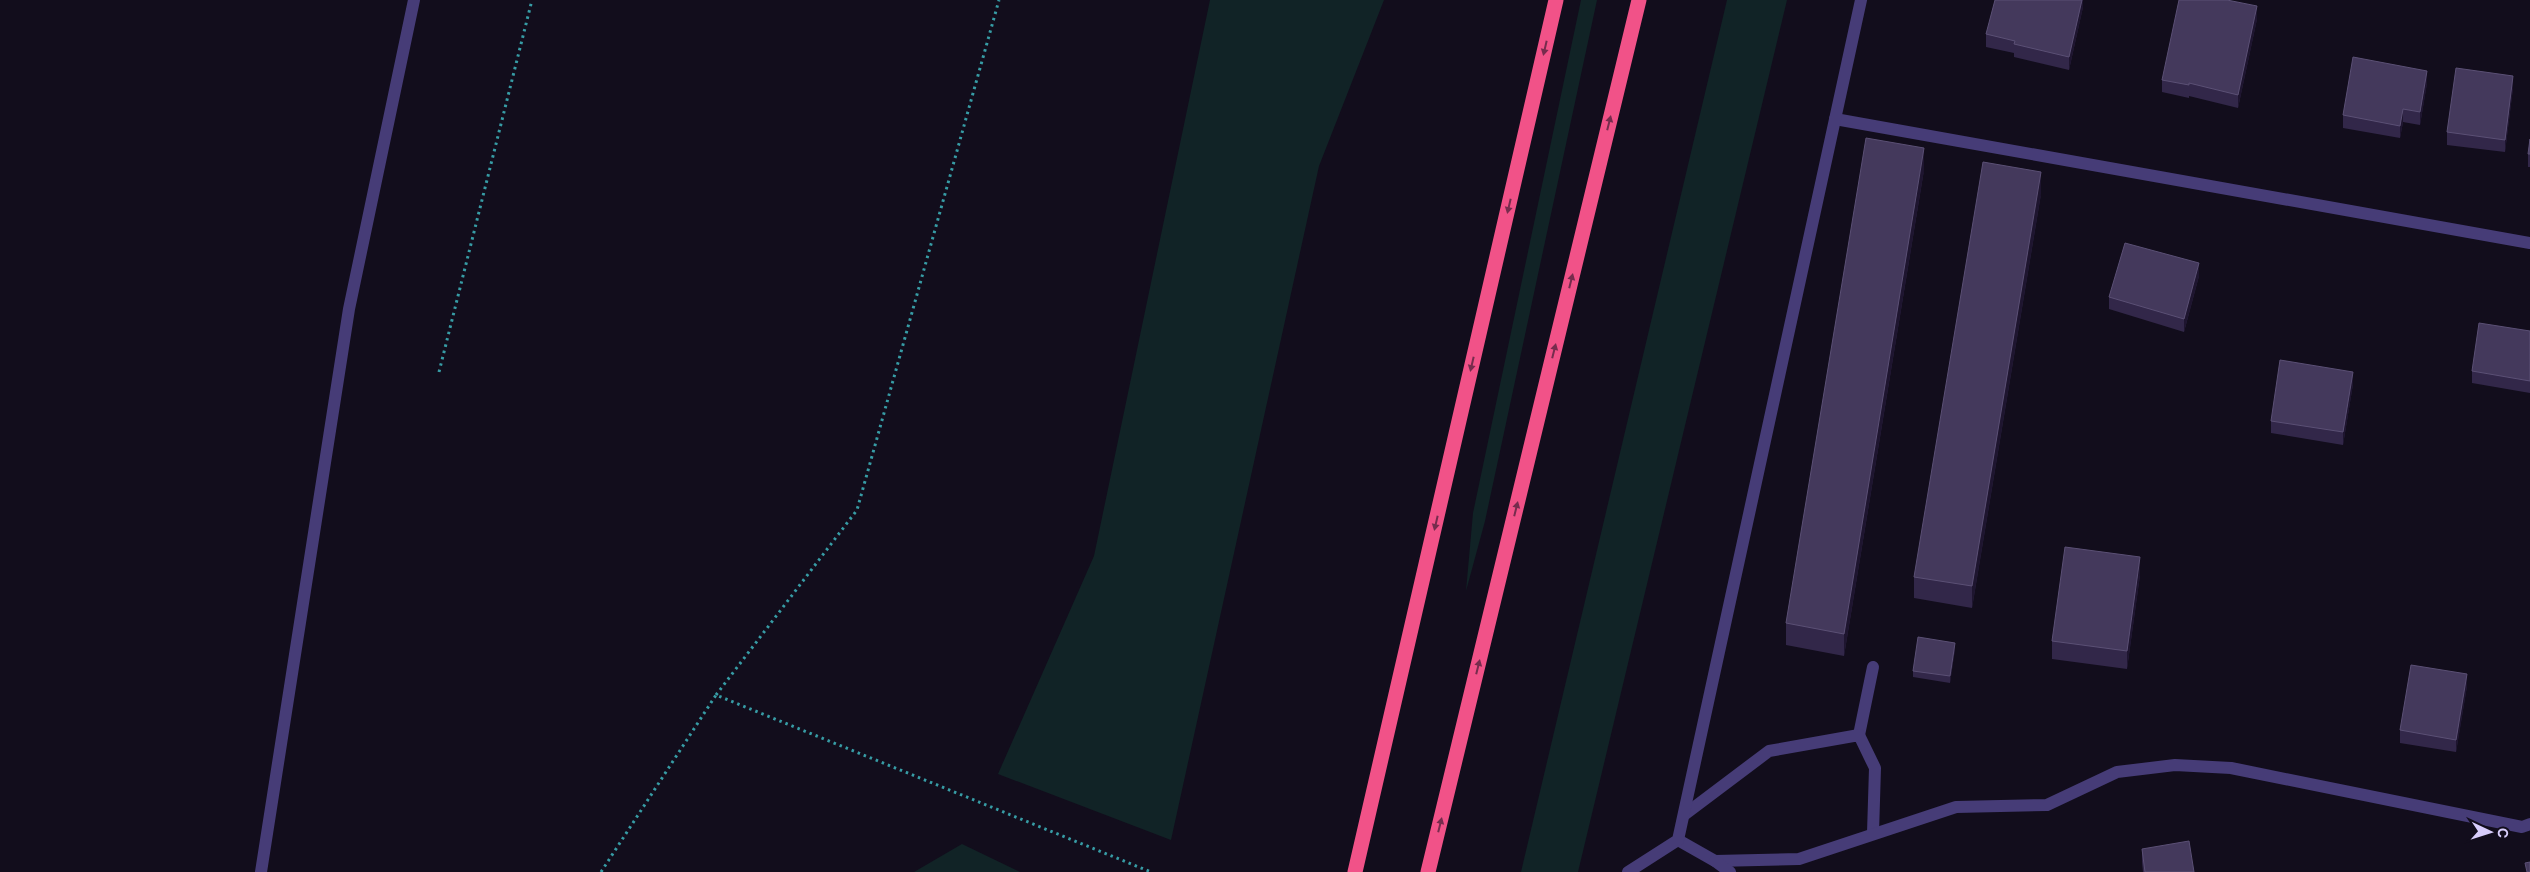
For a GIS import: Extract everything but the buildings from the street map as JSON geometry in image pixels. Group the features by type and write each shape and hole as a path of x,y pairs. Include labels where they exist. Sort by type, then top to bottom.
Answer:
{"highway":[{"path":"1355,872 1556,0"},
{"path":"1428,872 1640,0"}],"street":[{"path":"261,872 349,309 414,0"},
{"path":"1628,872 1678,840 1861,0"},
{"path":"1835,119 2530,242"},
{"path":"1873,667 1859,735 1875,768 1873,834"},
{"path":"1684,815 1769,750 1859,735"},
{"path":"1715,861 1799,859 1956,807 2047,805 2117,772 2176,765 2231,768 2522,828 2530,824"},
{"path":"1678,840 1715,861 1730,872"}],"path":[{"path":"439,372 532,0"},
{"path":"601,872 716,695 857,510 999,0"},
{"path":"716,695 1151,872"}],"shaded area":[{"path":"1210,0 1384,0 1319,166 1171,840 998,774 1094,556"},
{"path":"1581,0 1597,0 1485,521 1466,591 1473,513"},
{"path":"1727,0 1787,0 1578,872 1521,872"},
{"path":"962,844 1020,872 914,872"}]}
